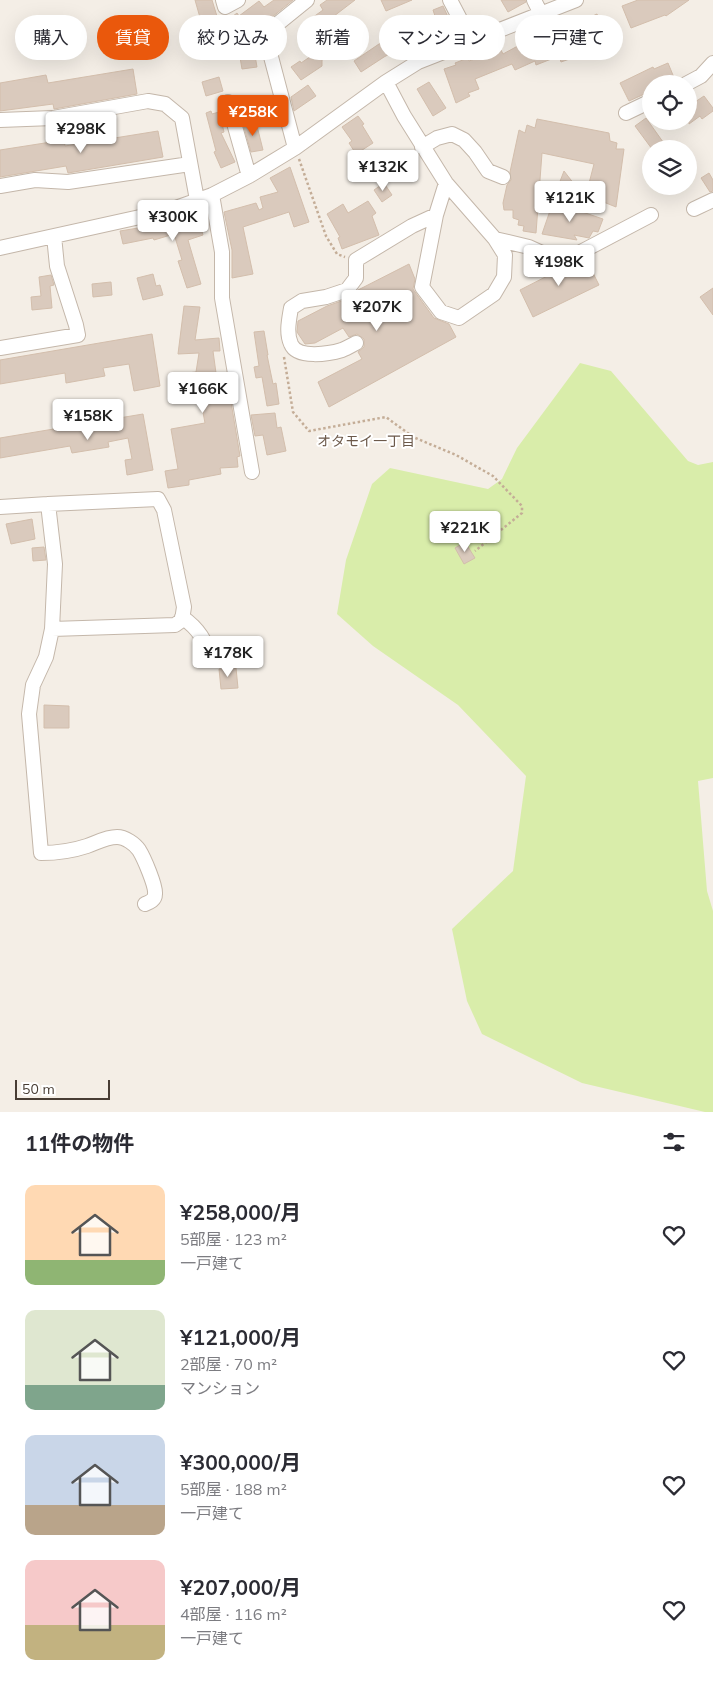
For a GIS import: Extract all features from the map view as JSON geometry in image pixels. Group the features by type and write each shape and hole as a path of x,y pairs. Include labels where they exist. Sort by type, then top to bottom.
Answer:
{"street":[{"path":"223,0 225,7 238,0"},
{"path":"295,148 265,34 307,0"},
{"path":"450,0 458,15"},
{"path":"534,0 541,14"},
{"path":"505,27 576,0"},
{"path":"0,248 167,211 212,195 249,176 295,148 386,82 423,60"},
{"path":"697,78 713,63"},
{"path":"386,82 422,147 446,183 495,239 505,255 504,276 494,294 459,318 441,312 422,287 436,215 446,183"},
{"path":"0,120 52,118 148,101 165,104 182,118 197,200"},
{"path":"228,102 249,176"},
{"path":"626,113 642,105"},
{"path":"422,147 437,138 452,134 464,140 488,171 502,177"},
{"path":"0,186 35,180 68,182 190,164"},
{"path":"212,195 222,252 222,298 252,472"},
{"path":"694,209 713,200"},
{"path":"356,343 342,350 309,354 296,350 290,343 287,326 291,308 302,301 326,298 347,290 356,278 356,260 412,226 436,215"},
{"path":"495,239 528,247 551,257 577,254 652,215"},
{"path":"0,348 78,335 57,266 54,236"},
{"path":"0,507 158,499 164,510 184,607 182,620 175,625 52,629"},
{"path":"48,504 55,564 52,629 46,657 33,686 29,714 41,853 63,852 118,837 131,842 140,850 155,887 156,896 152,902 145,904"},
{"path":"182,617 194,626 209,650 212,660"}],"path":[{"path":"295,148 326,236 337,254 356,260"},
{"path":"283,353 293,412 309,431 386,417 413,437 456,455 493,476 522,506 522,513 475,551"}],"green space":[{"path":"580,363 611,371 688,461 698,465 713,462 713,778 698,781 707,891 713,911 713,1112 705,1112 582,1083 482,1034 467,1001 452,929 513,871 526,776 458,705 373,646 337,614 346,560 372,484 390,468 488,489 502,479 517,448"}],"building":[{"path":"195,0 212,0 217,15 199,15"},
{"path":"274,0 293,0 275,15 240,15 259,1 264,7"},
{"path":"327,0 355,0 335,15 316,15 323,10 320,5"},
{"path":"381,0 412,0 386,11"},
{"path":"501,0 525,0 526,2 508,12"},
{"path":"638,0 689,0 666,16 631,28 622,6"},
{"path":"443,6 447,15 435,15 433,10"},
{"path":"379,44 379,60 361,72 354,61 369,60 369,51"},
{"path":"515,48 515,60 549,60 536,65 535,61 515,70 512,64 475,79 479,89 468,93 470,96 456,103 444,69 456,65 455,63 463,60 505,60 505,53"},
{"path":"240,60 256,60 257,67 242,69"},
{"path":"305,60 322,60 322,66 301,80 291,67 300,61 301,63"},
{"path":"668,63 673,75 642,75 642,95 629,101 620,83 653,67 654,69"},
{"path":"133,69 137,94 54,109 53,104 0,111 0,83 46,75 48,83"},
{"path":"219,77 223,91 206,96 202,82"},
{"path":"429,82 446,108 433,116 417,89"},
{"path":"308,85 316,96 294,111 291,97"},
{"path":"704,96 713,108 713,111 702,119 700,116 697,118 697,101"},
{"path":"211,111 212,114 219,112 224,132 221,133 235,162 221,168 214,152 216,151 206,113"},
{"path":"358,116 373,143 356,154 349,143 352,141 342,127"},
{"path":"537,119 609,133 610,141 617,143 616,149 624,149 616,207 586,195 594,164 542,153 536,233 523,231 524,226 518,225 519,220 513,218 513,210 504,210 503,203 507,185 511,180 510,172 519,130 525,133 527,125 535,128"},
{"path":"642,121 642,130 655,130 662,140 645,140 635,126"},
{"path":"256,122 263,150 251,152 243,124"},
{"path":"158,131 163,157 68,173 66,166 0,177 0,150 64,140 65,146"},
{"path":"388,159 396,171 388,177 379,166"},
{"path":"290,167 309,222 294,227 289,212 243,227 253,274 232,278 232,250 224,212 256,203 259,210 263,208 260,197 278,192 270,178"},
{"path":"564,171 581,193 559,184"},
{"path":"709,173 713,180 713,191 710,192 701,178"},
{"path":"384,183 392,195 382,202 374,190"},
{"path":"368,201 376,213 372,216 379,235 342,249 338,238 340,237 327,214 343,204 348,213"},
{"path":"553,202 603,219 598,232 593,231 589,238 574,235 577,240 542,234"},
{"path":"197,215 203,235 188,240 201,284 187,288 178,261 182,260 174,234 154,240 153,238 123,244 120,231 144,227 166,220 167,224"},
{"path":"586,259 599,285 533,317 520,290 559,270 557,265 572,263 573,265"},
{"path":"409,264 415,279 413,289 434,318 449,324 456,337 329,407 318,382 362,359 358,352 364,347 364,339 357,334 349,337 343,328 315,343 305,344 297,332 298,321 327,306 350,298 358,290"},
{"path":"153,274 156,286 160,285 163,295 143,300 137,278"},
{"path":"51,275 54,285 50,286 52,308 32,310 31,297 41,296 39,277"},
{"path":"111,282 112,295 93,297 92,284"},
{"path":"713,288 713,315 700,297"},
{"path":"184,306 200,307 195,340 219,338 220,351 213,351 216,373 222,373 226,403 231,402 240,456 237,457 238,467 220,468 221,474 189,480 189,485 168,488 165,471 178,469 171,429 205,423 202,407 206,406 203,386 181,389 178,374 196,372 199,353 178,354"},
{"path":"264,331 267,355 273,384 276,383 279,404 267,406 262,377 256,378 254,367 259,366 254,332"},
{"path":"152,334 160,386 134,391 129,364 103,368 105,376 66,383 65,373 0,384 0,360"},
{"path":"275,413 277,428 281,427 286,451 267,455 263,435 255,436 251,415"},
{"path":"143,414 153,470 127,475 125,460 132,459 128,438 108,442 109,447 72,453 70,446 0,458 0,438"},
{"path":"32,519 35,539 11,544 6,524"},
{"path":"465,542 475,558 464,564 455,548"},
{"path":"44,547 46,560 33,561 32,548"},
{"path":"236,668 238,688 221,689 219,669"},
{"path":"44,705 69,706 69,728 44,728"}],"district":[{"name":"オタモイ一丁目","path":"366,441"}]}
